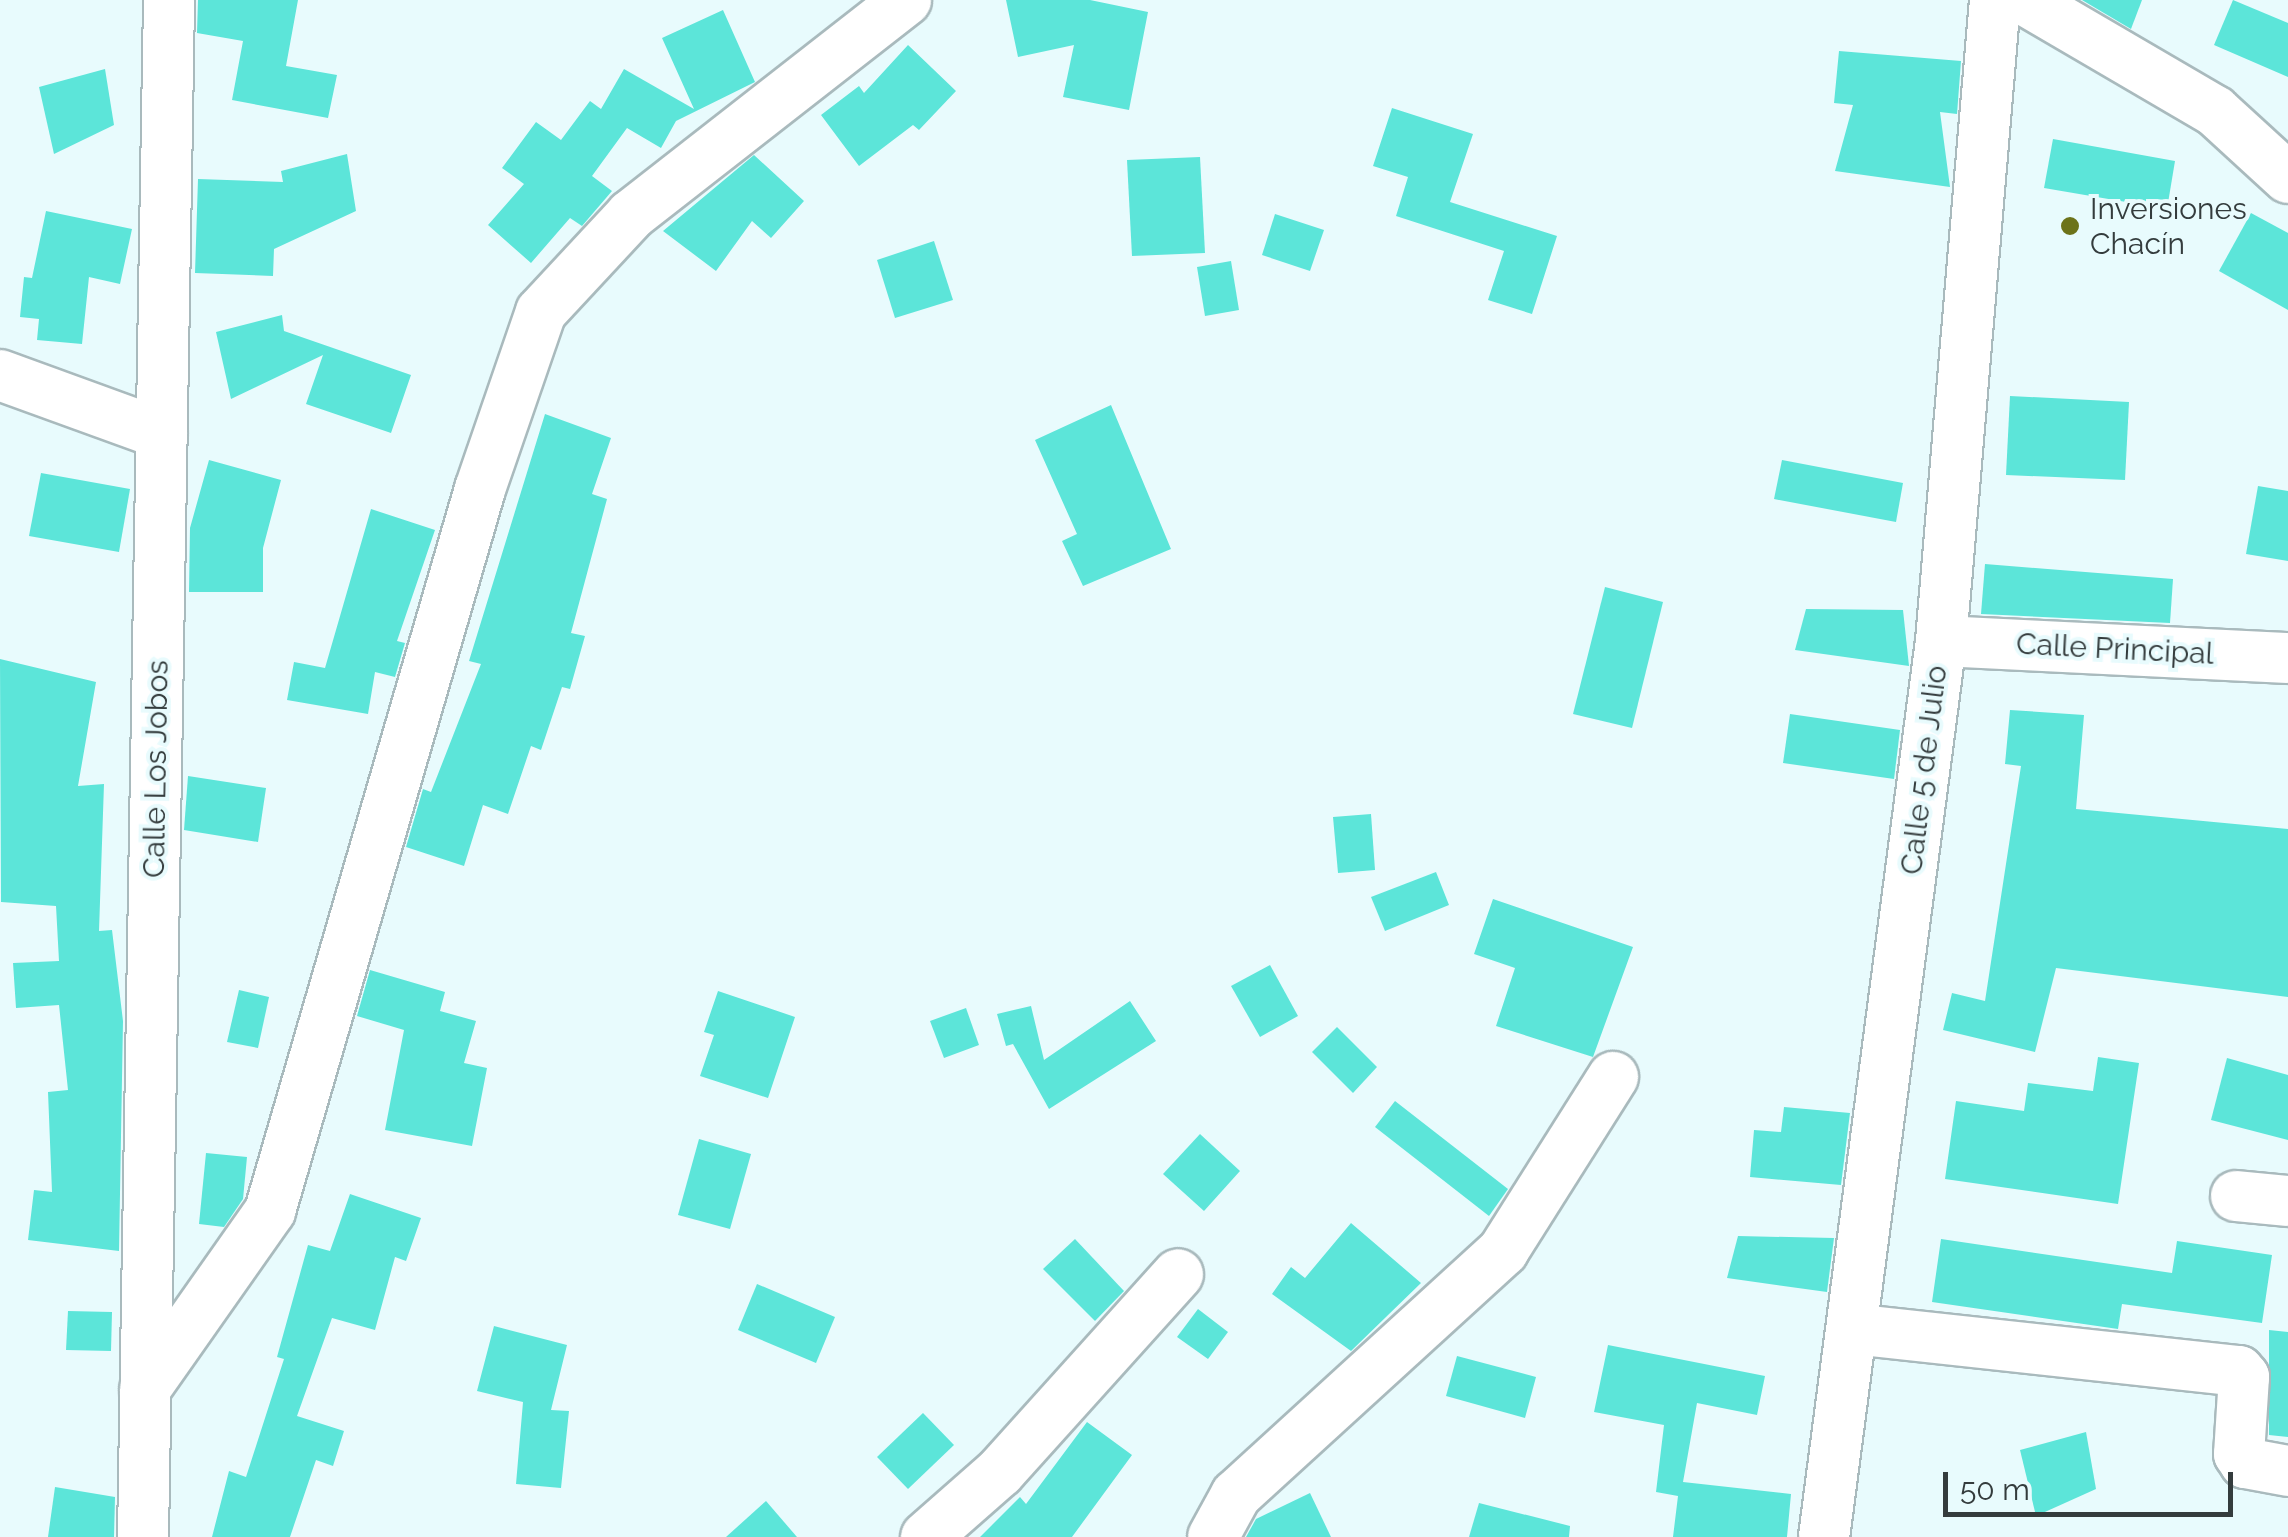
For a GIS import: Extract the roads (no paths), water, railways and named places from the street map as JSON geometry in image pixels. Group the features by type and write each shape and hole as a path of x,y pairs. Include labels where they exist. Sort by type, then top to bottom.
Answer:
{"street":[{"name":"Calle Los Jobos","path":"143,1537 169,0"},
{"path":"146,1388 208,1291 270,1211 480,489 540,312 630,215 906,0"},
{"name":"Calle 5 de Julio","path":"1824,1537 1941,641 1996,0"},
{"path":"2025,0 2215,111 2288,178"},
{"path":"0,375 162,434"},
{"name":"Calle Principal","path":"1941,641 2288,658"},
{"path":"1214,1537 1236,1495 1503,1250 1613,1077"},
{"path":"2236,1196 2288,1201"},
{"path":"926,1537 1000,1472 1178,1274"},
{"path":"1852,1329 2239,1371 2239,1454 2246,1463 2288,1471"}],"place":[{"name":"Inversiones Chacín","path":"2070,226"}]}
